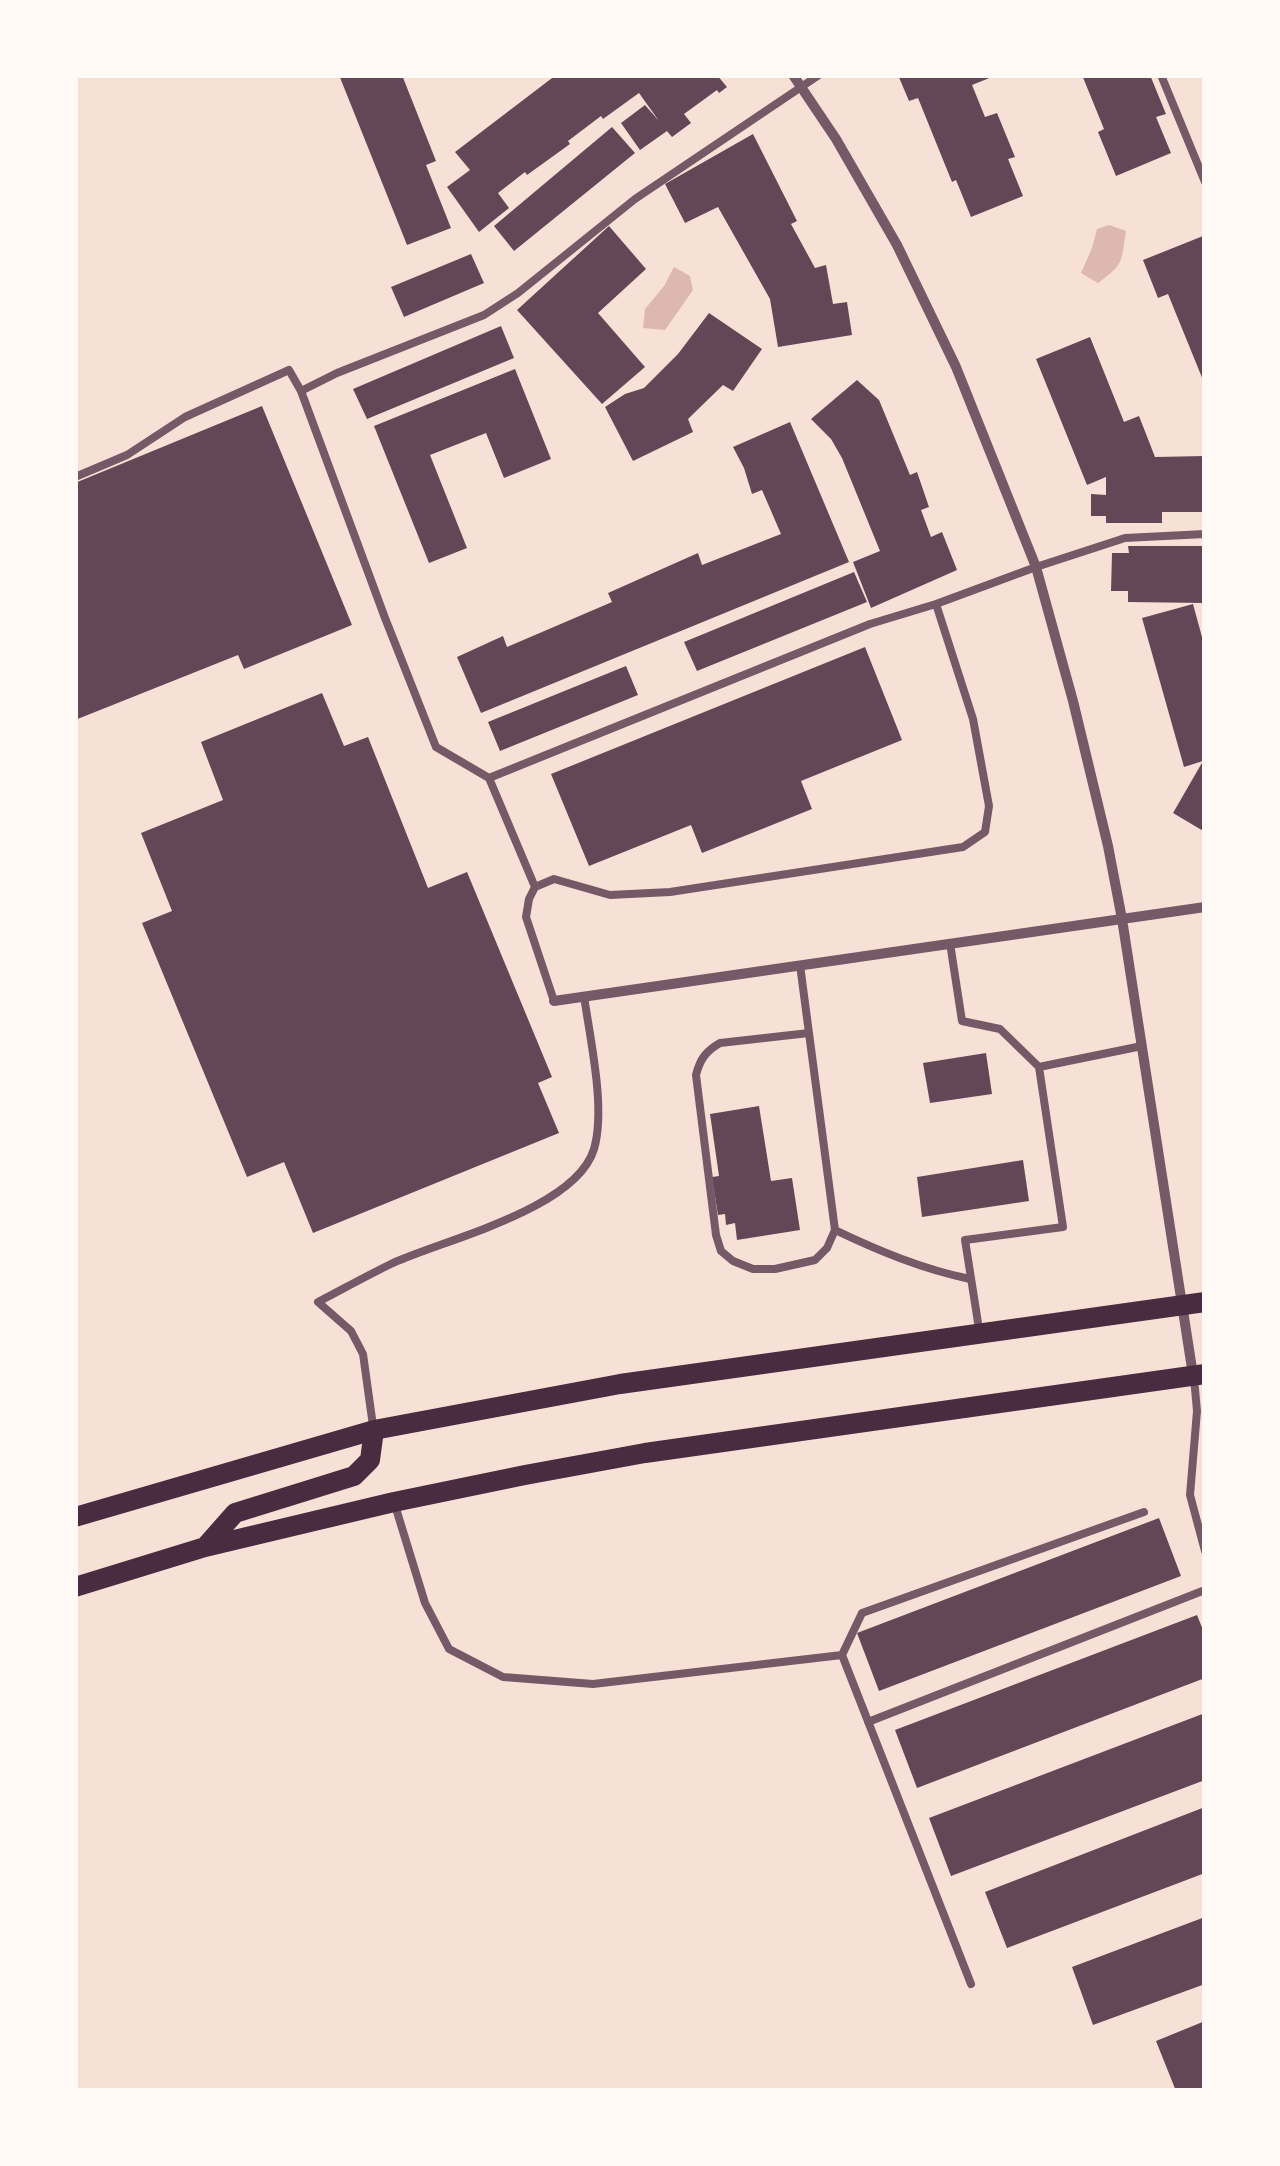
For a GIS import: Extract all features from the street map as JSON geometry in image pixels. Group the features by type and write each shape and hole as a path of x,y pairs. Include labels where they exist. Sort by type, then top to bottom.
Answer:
{"main road":[{"path":"75,1517 374,1430 620,1384 1194,1303"},
{"path":"75,1587 205,1547 394,1502 645,1453 1199,1375"},
{"path":"205,1547 235,1513 354,1476 370,1460 374,1430"}],"street":[{"path":"793,75 897,245 956,367 1036,567 1108,846 1142,1046 1194,1303 1199,1375"},
{"path":"554,1001 1205,907"}],"lane":[{"path":"301,391 484,315 518,294 635,199 820,75"},
{"path":"1161,75 1205,182"},
{"path":"75,477 127,455 185,417 289,370 301,391 436,747 489,778 535,887"},
{"path":"489,778 870,624 1036,567 1125,538 1205,534"},
{"path":"554,1001 526,917 535,887 554,879 610,894 670,892 963,846 985,832 989,806 973,720 936,604"},
{"path":"950,943 962,1021 1000,1029 1039,1067 1063,1228 965,1240 980,1334"},
{"path":"800,965 809,1033 835,1230 827,1248 815,1260 775,1269 753,1269 733,1262 721,1251 716,1235 696,1075 699,1062 720,1042 809,1033"},
{"path":"374,1430 363,1354 351,1331 318,1302 394,1263 518,1214 557,1193 579,1174 595,1145 598,1114 584,996"},
{"path":"1039,1067 1142,1046"},
{"path":"835,1230 895,1258 970,1279"},
{"path":"1199,1375 1190,1495 1205,1552"},
{"path":"1197,1411 1205,1430"},
{"path":"394,1502 425,1603 449,1649 503,1677 593,1684 842,1655"},
{"path":"971,1984 842,1655 862,1613 1144,1512"},
{"path":"868,1722 1205,1590"}],"shaded area":[{"path":"1109,225 1126,231 1123,250 1117,267 1098,283 1081,273 1097,229"},
{"path":"674,267 690,276 693,290 665,330 643,328 645,309"}],"building":[{"path":"339,75 402,75 436,161 426,165 451,228 407,245"},
{"path":"556,75 717,75 727,87 684,114 691,123 672,137 667,131 640,150 621,123 645,105 659,121 639,93 603,119 601,116 568,141 570,144 498,193 509,208 479,232 447,187 470,170 455,152"},
{"path":"898,75 997,75 972,85 985,117 997,113 1015,157 1008,159 1023,196 971,217 956,180 952,182 918,98 909,101"},
{"path":"1082,75 1150,75 1166,114 1156,117 1171,153 1116,176 1098,132 1104,129"},
{"path":"612,127 635,153 514,251 494,226"},
{"path":"753,134 797,221 791,224 815,268 826,265 833,304 847,302 852,335 778,347 770,299 718,207 685,223 665,184"},
{"path":"609,226 646,269 598,313 645,367 602,404 517,310"},
{"path":"1203,236 1205,385 1168,294 1158,298 1143,260"},
{"path":"471,254 484,283 404,317 391,287"},
{"path":"709,313 762,349 733,391 723,385 688,419 693,432 633,461 605,407 644,388 678,354"},
{"path":"501,326 514,358 367,419 353,389"},
{"path":"1090,337 1124,422 1139,416 1155,457 1205,456 1205,512 1162,512 1162,523 1106,523 1106,516 1091,516 1091,494 1106,495 1106,477 1087,485 1036,359"},
{"path":"515,369 551,459 504,478 486,433 430,455 467,548 429,563 374,426"},
{"path":"857,380 879,400 910,475 917,472 929,507 921,510 931,537 942,532 957,570 871,608 853,562 880,551 842,458 831,439 811,419"},
{"path":"262,406 352,625 244,669 238,655 75,720 75,483"},
{"path":"790,422 849,562 481,713 457,657 503,636 507,647 612,602 608,593 698,553 702,565 781,534 762,490 752,494 733,447"},
{"path":"1128,546 1205,546 1204,603 1128,602 1128,591 1111,591 1112,553 1129,553"},
{"path":"854,572 867,602 697,671 684,642"},
{"path":"1193,604 1205,648 1205,832 1173,813 1203,761 1184,767 1142,618"},
{"path":"865,647 902,740 801,781 812,809 702,853 691,825 589,866 551,774"},
{"path":"626,666 638,695 500,751 488,722"},
{"path":"322,693 344,746 368,737 428,888 467,872 552,1077 538,1083 559,1133 313,1233 284,1162 247,1177 142,923 172,911 141,833 223,800 201,742"},
{"path":"986,1053 992,1094 930,1103 923,1063"},
{"path":"759,1106 771,1181 792,1178 800,1230 737,1240 735,1223 726,1225 725,1214 718,1215 712,1177 719,1176 710,1114"},
{"path":"1023,1160 1029,1201 922,1217 917,1177"},
{"path":"1159,1518 1181,1576 879,1691 857,1633"},
{"path":"1197,1615 1205,1635 1205,1678 917,1788 895,1730"},
{"path":"1205,1713 1205,1780 951,1876 929,1818"},
{"path":"1205,1807 1205,1873 1007,1948 985,1892"},
{"path":"1205,1917 1205,1984 1093,2025 1072,1967"},
{"path":"1205,2021 1205,2091 1176,2091 1156,2041"}]}
